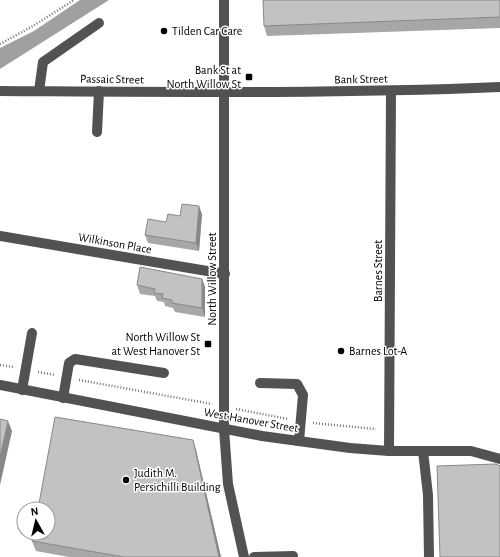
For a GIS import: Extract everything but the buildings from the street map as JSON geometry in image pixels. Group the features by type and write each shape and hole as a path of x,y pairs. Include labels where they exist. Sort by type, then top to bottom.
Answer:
{"street":[{"name":"North Willow Street","path":"224,0 224,429 228,484 244,557"},
{"path":"39,91 43,62 99,23"},
{"name":"Bank Street","path":"223,93 391,91 500,87"},
{"name":"Passaic Street","path":"0,91 223,93"},
{"path":"97,132 99,91"},
{"name":"Barnes Street","path":"389,451 391,91"},
{"name":"Wilkinson Place","path":"0,236 225,274"},
{"path":"22,390 32,333"},
{"path":"63,398 69,363 75,359 164,373"},
{"path":"260,383 297,384 303,395 299,441"},
{"name":"West Hanover Street","path":"0,385 224,429 299,441 389,451 471,451 500,459"},
{"path":"423,451 428,495 429,557"},
{"path":"254,557 293,556"}],"path":[{"path":"0,44 33,26 74,0"},
{"path":"0,365 224,406 254,414 301,421 389,430"}],"shaded area":[{"path":"80,0 109,0 0,69 0,48 34,31"}],"place":[{"name":"Tilden Car Care","path":"164,31"},
{"name":"Bank St at North Willow St","path":"249,77"},
{"name":"North Willow St at West Hanover St","path":"208,344"},
{"name":"Barnes Lot-A","path":"341,351"},
{"name":"Judith M. Persichilli Building","path":"126,480"}]}
